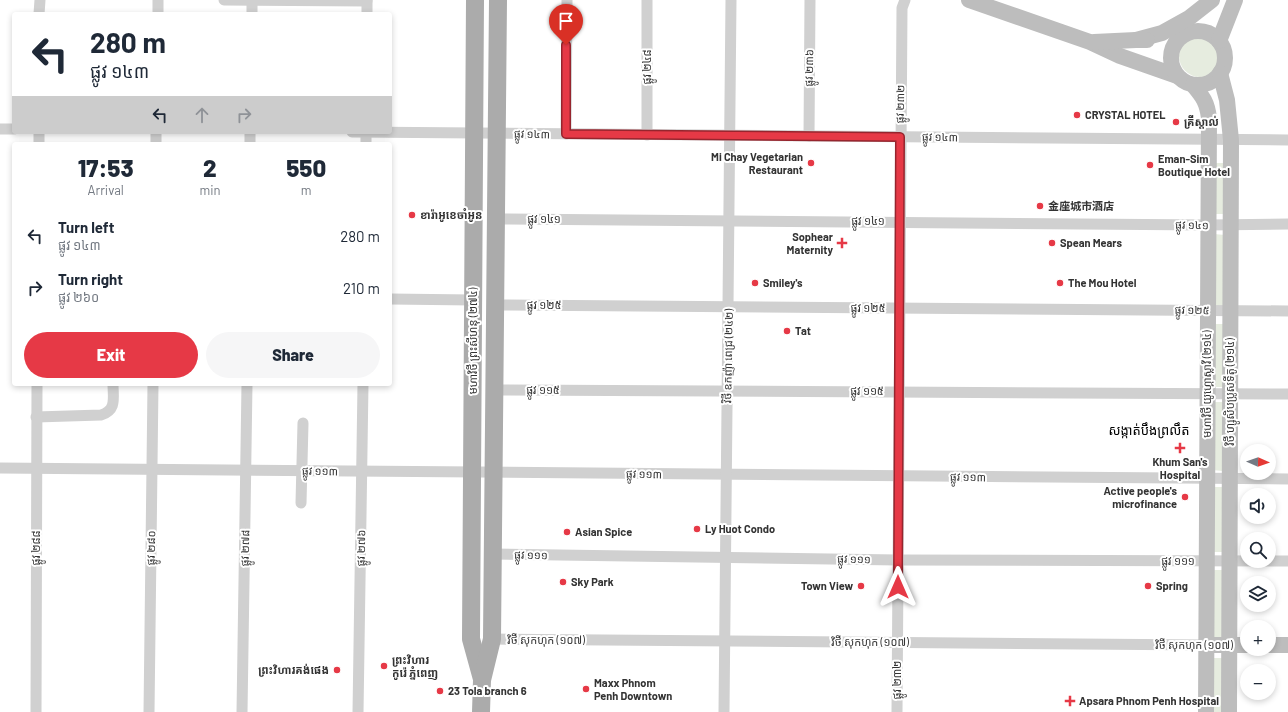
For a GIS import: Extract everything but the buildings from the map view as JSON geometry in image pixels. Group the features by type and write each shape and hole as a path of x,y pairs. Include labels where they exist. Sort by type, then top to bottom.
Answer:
{"main road":[{"name":"មហាវិថី ព្រះសីហនុ (២៧៤)","path":"475,0 471,639 482,680"},
{"name":"មហាវិថី ព្រះសីហនុ (២៧៤)","path":"481,712 482,680 492,639 498,0"}],"street":[{"path":"40,0 40,12"},
{"path":"158,0 158,12"},
{"path":"224,0 368,0 367,12"},
{"path":"252,0 252,12"},
{"path":"566,134 567,0"},
{"name":"ផ្លូវ ២៤៨","path":"647,0 648,135"},
{"name":"វិថី ឧកញ៉ា ពេជ្រ (២៤២)","path":"724,712 731,0"},
{"name":"ផ្លូវ ២៣៦","path":"809,136 810,0"},
{"name":"ផ្លូវ ២៣២","path":"897,712 900,137 902,8 904,0"},
{"path":"969,0 1090,42 1120,56 1177,76"},
{"path":"1136,40 1162,33 1189,18 1212,0"},
{"path":"1194,31 1218,0"},
{"path":"1219,41 1235,0"},
{"path":"1194,31 1203,31 1209,33 1219,41 1225,60 1220,73 1210,82 1205,85 1193,85 1184,82 1177,76 1172,68 1170,59 1172,50 1180,37 1194,31"},
{"path":"1090,42 1136,40 1176,43"},
{"name":"វិថី ហ្សូសិបប្រូសទីតូ (២១៤)","path":"1220,73 1227,100 1231,140 1229,712"},
{"name":"មហាវិថី យូហ្គោស្លាវី (២១៤)","path":"1193,85 1203,97 1207,107 1209,140 1206,712"},
{"path":"0,129 12,129"},
{"name":"ផ្លូវ ១៤៣","path":"392,132 1288,140"},
{"name":"ផ្លូវ ១៤១","path":"496,219 1208,225 1288,224"},
{"path":"392,299 473,300"},
{"name":"ផ្លូវ ១២៥","path":"495,305 1288,311"},
{"name":"ផ្លូវ ២៨៨","path":"36,712 37,386"},
{"path":"36,417 101,415 108,413 112,409 113,386"},
{"name":"ផ្លូវ ២៨០","path":"149,712 153,386"},
{"name":"ផ្លូវ ២៧៨","path":"242,712 247,386"},
{"name":"ផ្លូវ ២៧៦","path":"358,712 363,386"},
{"name":"ផ្លូវ ១១៥","path":"494,390 1288,394"},
{"path":"301,503 303,423"},
{"name":"ផ្លូវ ១១៣","path":"0,468 1288,479"},
{"name":"ផ្លូវ ១១១","path":"493,554 898,560 1288,561"},
{"name":"វិថី សុកហុក (១០៧)","path":"492,639 1240,645"},
{"path":"1276,645 1288,645"}],"shaded area":[{"path":"1196,35 1204,35 1212,38 1218,44 1221,56 1218,68 1212,74 1204,77 1196,77 1188,74 1182,68 1179,60 1179,52 1182,44 1188,38"},
{"path":"1215,163 1225,163 1224,214 1214,214"},
{"path":"1214,234 1225,235 1224,306 1213,306"},
{"path":"1214,324 1225,324 1224,387 1214,387"},
{"path":"1212,402 1224,402 1223,471 1212,470"},
{"path":"1213,487 1222,487 1222,552 1212,552"},
{"path":"1213,570 1222,570 1222,639 1213,639"},
{"path":"1213,658 1223,658 1223,712 1212,712"}],"place":[{"name":"CRYSTAL HOTEL","path":"1077,115"},
{"name":"គ្រីស្តាល់","path":"1176,122"},
{"name":"Mi Chay Vegetarian Restaurant","path":"811,163"},
{"name":"Eman-Sim Boutique Hotel","path":"1150,165"},
{"name":"金座城市酒店","path":"1040,206"},
{"name":"ខារ៉ាអូខេចាំអូន","path":"412,215"},
{"name":"Sophear Maternity","path":"842,243"},
{"name":"Spean Mears","path":"1052,243"},
{"name":"Smiley's","path":"755,283"},
{"name":"The Mou Hotel","path":"1060,283"},
{"name":"Tat","path":"787,331"},
{"name":"Khum San's Hospital","path":"1180,448"},
{"name":"Active people's microfinance","path":"1185,497"},
{"name":"Ly Huot Condo","path":"697,529"},
{"name":"Asian Spice","path":"567,532"},
{"name":"Sky Park","path":"563,582"},
{"name":"Town View","path":"861,586"},
{"name":"Spring","path":"1148,586"},
{"name":"ព្រះវិហារ កូរ៉េ ភ្នំពេញ","path":"384,666"},
{"name":"ព្រះវិហារគង់ផេង","path":"337,670"},
{"name":"Maxx Phnom Penh Downtown","path":"586,689"},
{"name":"23 Tola branch 6","path":"440,691"},
{"name":"Apsara Phnom Penh Hospital","path":"1070,701"}],"district":[{"name":"សង្កាត់បឹងព្រលឹត","path":"1149,430"}],"route":[{"path":"566,45 566,134 900,137 898,587"}]}
